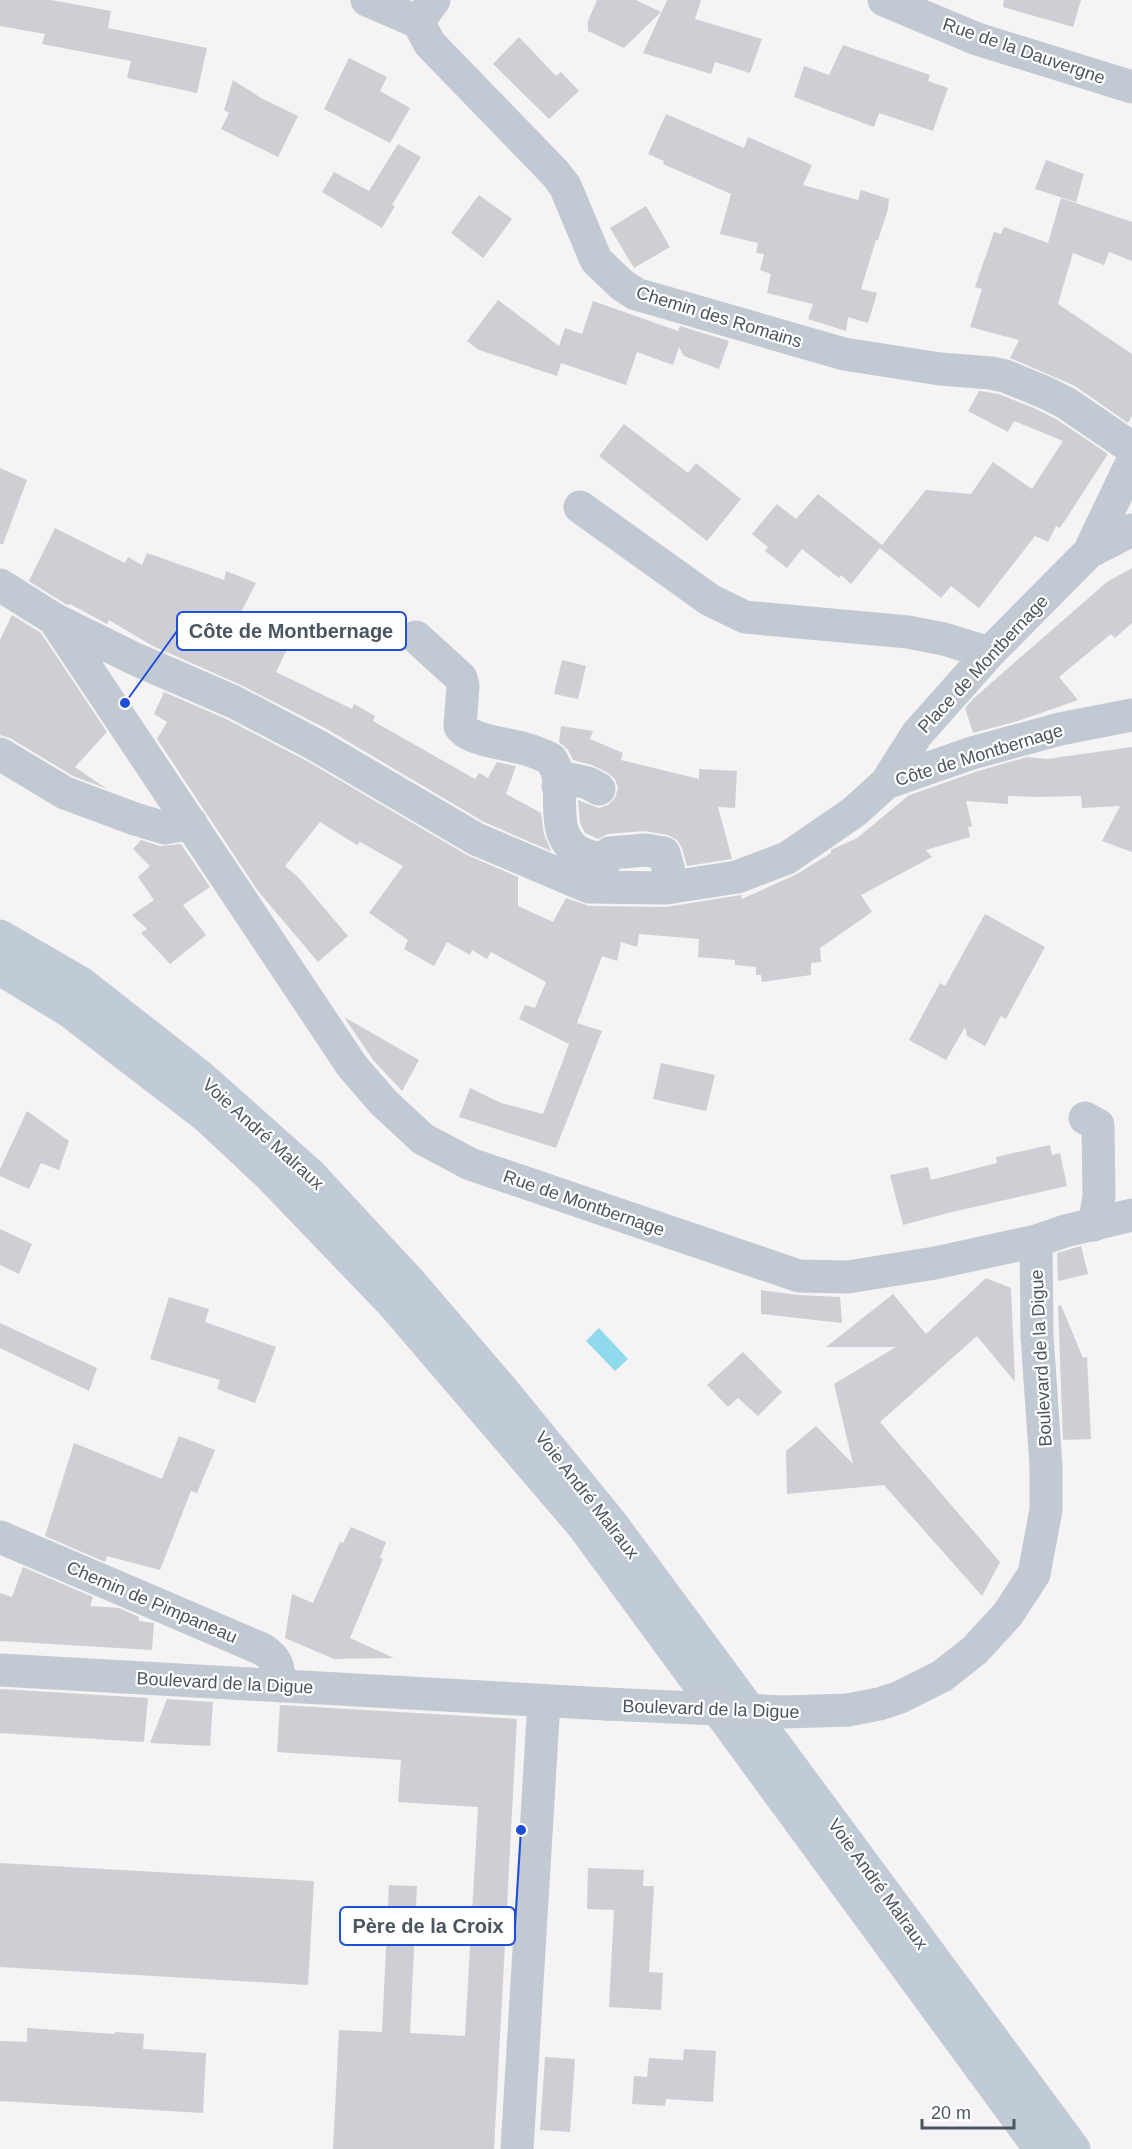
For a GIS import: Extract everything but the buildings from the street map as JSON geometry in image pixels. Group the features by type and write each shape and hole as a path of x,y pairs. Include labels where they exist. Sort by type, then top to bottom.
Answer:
{"main road":[{"name":"Voie André Malraux","path":"0,936 81,983 201,1077 310,1174 411,1283 501,1388 612,1524 1074,2149"},
{"name":"Voie André Malraux","path":"0,969 69,1011 207,1117 270,1176 393,1304 583,1526 1040,2149"}],"street":[{"path":"367,0 426,11"},
{"name":"Rue de la Dauvergne","path":"884,0 977,39 1132,87"},
{"name":"Chemin des Romains","path":"426,11 430,44 471,89 555,173 565,186 596,260 622,285 636,294 844,354 918,366 1005,376 1066,403 1132,448"},
{"name":"Place de Montbernage","path":"1089,552 1132,462"},
{"path":"580,507 710,600 745,617 925,634 990,653"},
{"name":"Place de Montbernage","path":"886,783 917,734 990,653 1089,552 1132,530"},
{"name":"Rue de Montbernage","path":"0,585 54,619 352,1066 384,1103 423,1139 470,1164 799,1276 848,1277 935,1263 1036,1241 1132,1215"},
{"name":"Côte de Montbernage","path":"54,619 135,659 234,702 306,739 476,839 589,887 673,887 737,878 787,858 854,812 886,783 972,753 1060,729 1132,715"},
{"path":"416,637 461,678 464,686 460,716 462,730 555,759 565,778 588,783 599,789"},
{"path":"0,754 65,793 135,819 165,828 191,823"},
{"path":"555,759 561,825 572,846 582,854 606,860 610,853 646,850 664,853 673,887"},
{"path":"1095,1116 1099,1197 1095,1225"},
{"name":"Boulevard de la Digue","path":"0,1670 543,1701 783,1712 848,1710 898,1698 942,1676 975,1650 1008,1614 1034,1574 1046,1510 1046,1466 1037,1336 1036,1241"},
{"name":"Chemin de Pimpaneau","path":"0,1537 262,1649 276,1659 280,1686"},
{"path":"517,2149 543,1701"}],"water":[{"path":"599,1328 628,1359 615,1371 586,1341"}],"place":[{"name":"Côte de Montbernage","path":"125,703"},
{"name":"Père de la Croix","path":"521,1830"}]}
